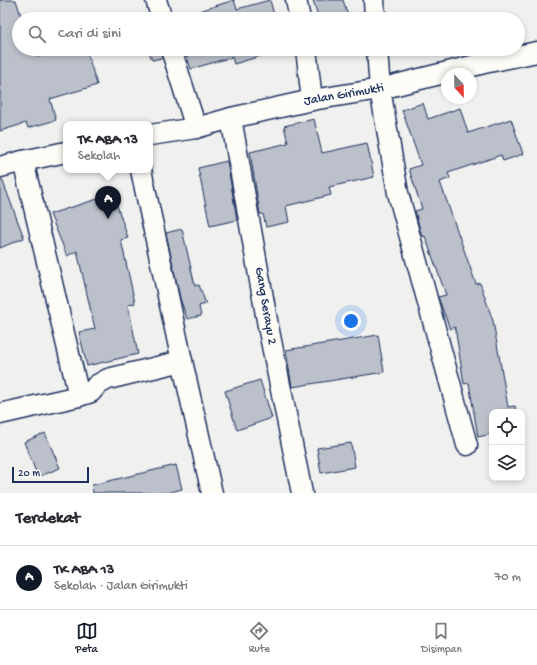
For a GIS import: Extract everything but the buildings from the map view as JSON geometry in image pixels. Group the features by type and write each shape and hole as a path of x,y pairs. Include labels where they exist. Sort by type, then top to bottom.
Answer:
{"street":[{"path":"156,0 160,12"},
{"path":"296,0 299,12"},
{"path":"374,0 375,12"},
{"name":"Jalan Girimukti","path":"525,54 537,52"},
{"path":"173,56 196,128"},
{"path":"307,56 312,100"},
{"path":"378,56 380,90 398,193 467,445"},
{"name":"Jalan Girimukti","path":"153,135 196,128 231,118 312,100 380,90 484,63 518,56"},
{"name":"Gang Serayu 2","path":"231,118 268,326 302,493"},
{"path":"0,167 63,153"},
{"path":"23,161 79,396"},
{"path":"142,173 212,493"},
{"path":"0,414 79,396 91,392 97,385 108,379 182,361"}],"place":[{"name":"TK ABA 13","path":"108,219"}]}
